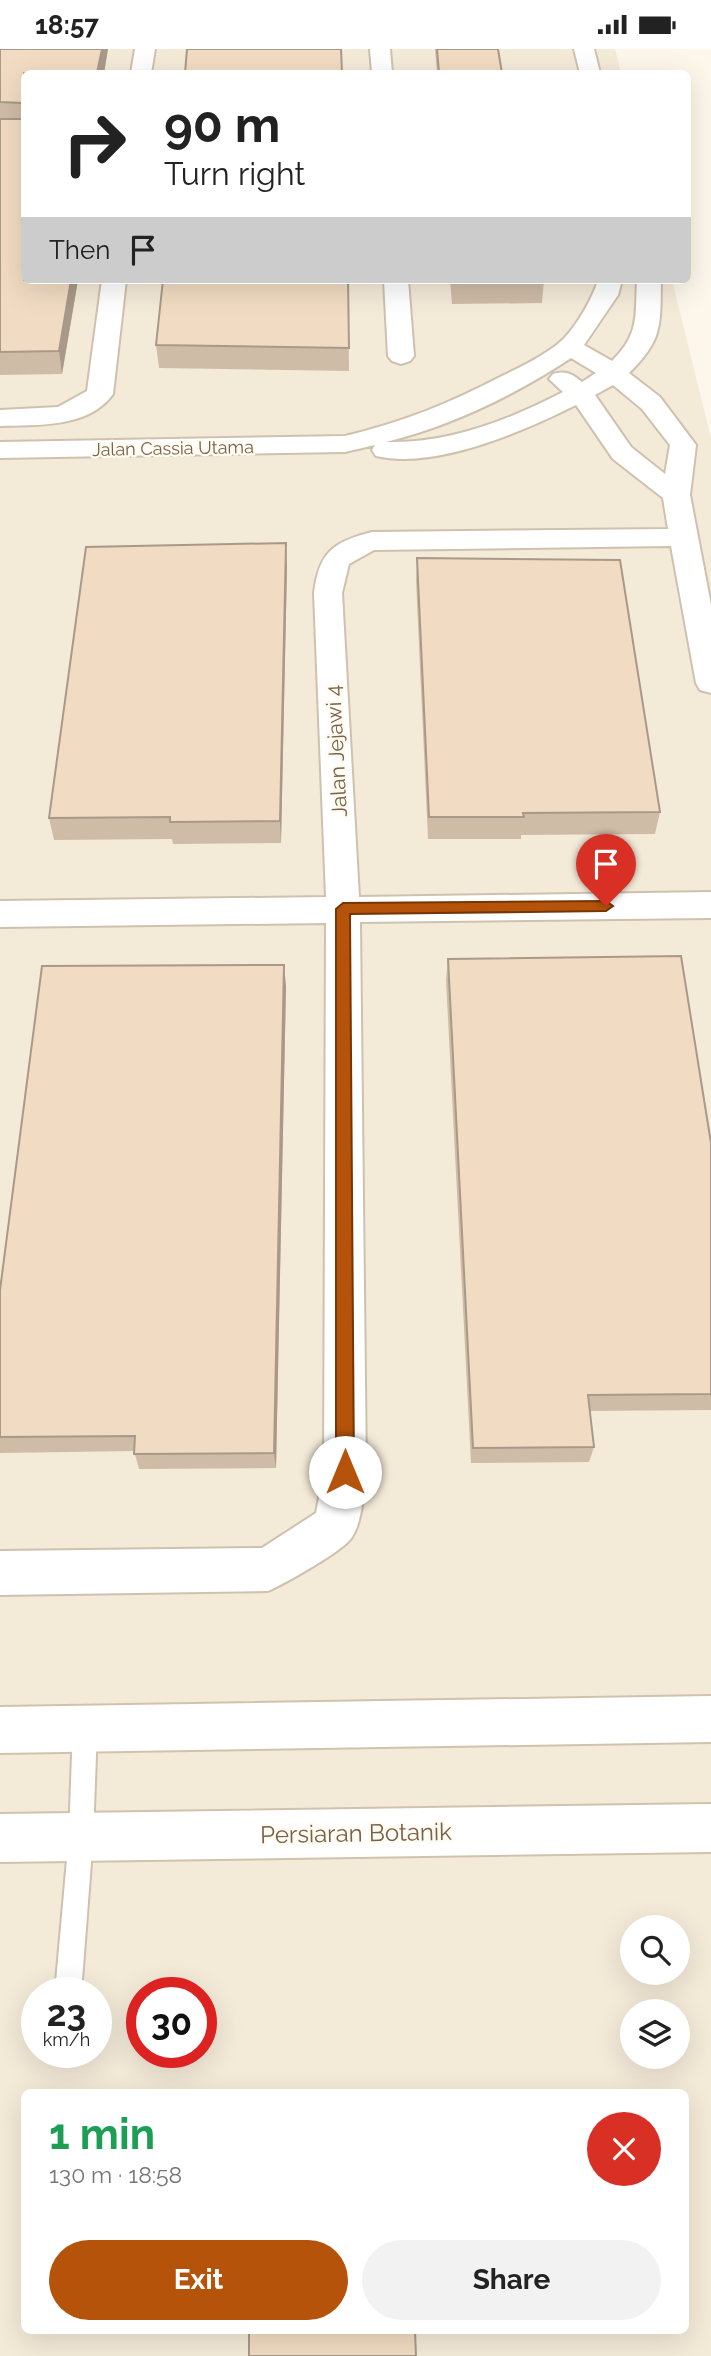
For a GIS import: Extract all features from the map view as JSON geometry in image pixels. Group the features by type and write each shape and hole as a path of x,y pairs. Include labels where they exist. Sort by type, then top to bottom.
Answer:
{"street":[{"path":"142,70 145,49"},
{"path":"380,49 382,70"},
{"path":"584,49 589,70"},
{"path":"0,418 56,417 84,408 100,394 114,284"},
{"path":"396,284 401,356"},
{"name":"Jalan Cassia Utama","path":"345,444 407,429 460,408 543,365 570,347 607,295 609,284"},
{"name":"Jalan Cassia Utama","path":"0,450 345,444 397,452 435,447 500,429 581,393 614,373 648,332 649,284"},
{"path":"570,347 614,373 651,403 683,445 676,495 711,683"},
{"path":"543,365 581,393 622,453 676,495"},
{"name":"Jalan Jejawi 4","path":"0,1573 268,1569 336,1524 345,1472 343,909 328,593 331,569 340,554 372,541 685,537"},
{"path":"0,913 711,905"},
{"path":"0,1730 711,1719"},
{"name":"Persiaran Botanik","path":"0,1838 711,1828"}],"lane":[{"path":"69,1977 81,1837 85,1728"}],"shaded area":[{"path":"0,49 615,49 620,70 21,70 21,284 673,284 711,438 711,2356 0,2356"}],"building":[{"path":"0,49 102,49 98,70 21,70 21,103 0,102"},
{"path":"187,49 341,49 342,70 185,70"},
{"path":"437,49 498,49 502,70 439,70"},
{"path":"0,119 21,119 21,284 70,284 59,351 0,352"},
{"path":"163,284 348,284 349,348 156,345"},
{"path":"286,543 280,821 170,822 170,817 49,818 86,547"},
{"path":"417,558 620,560 660,812 429,817"},
{"path":"681,956 711,1143 711,1394 588,1395 594,1447 473,1448 448,959"},
{"path":"284,965 274,1453 134,1454 135,1436 0,1437 0,1290 42,966"},
{"path":"249,2334 415,2334 416,2356 249,2356"}],"route":[{"path":"345,1472 343,909 606,906"}]}
